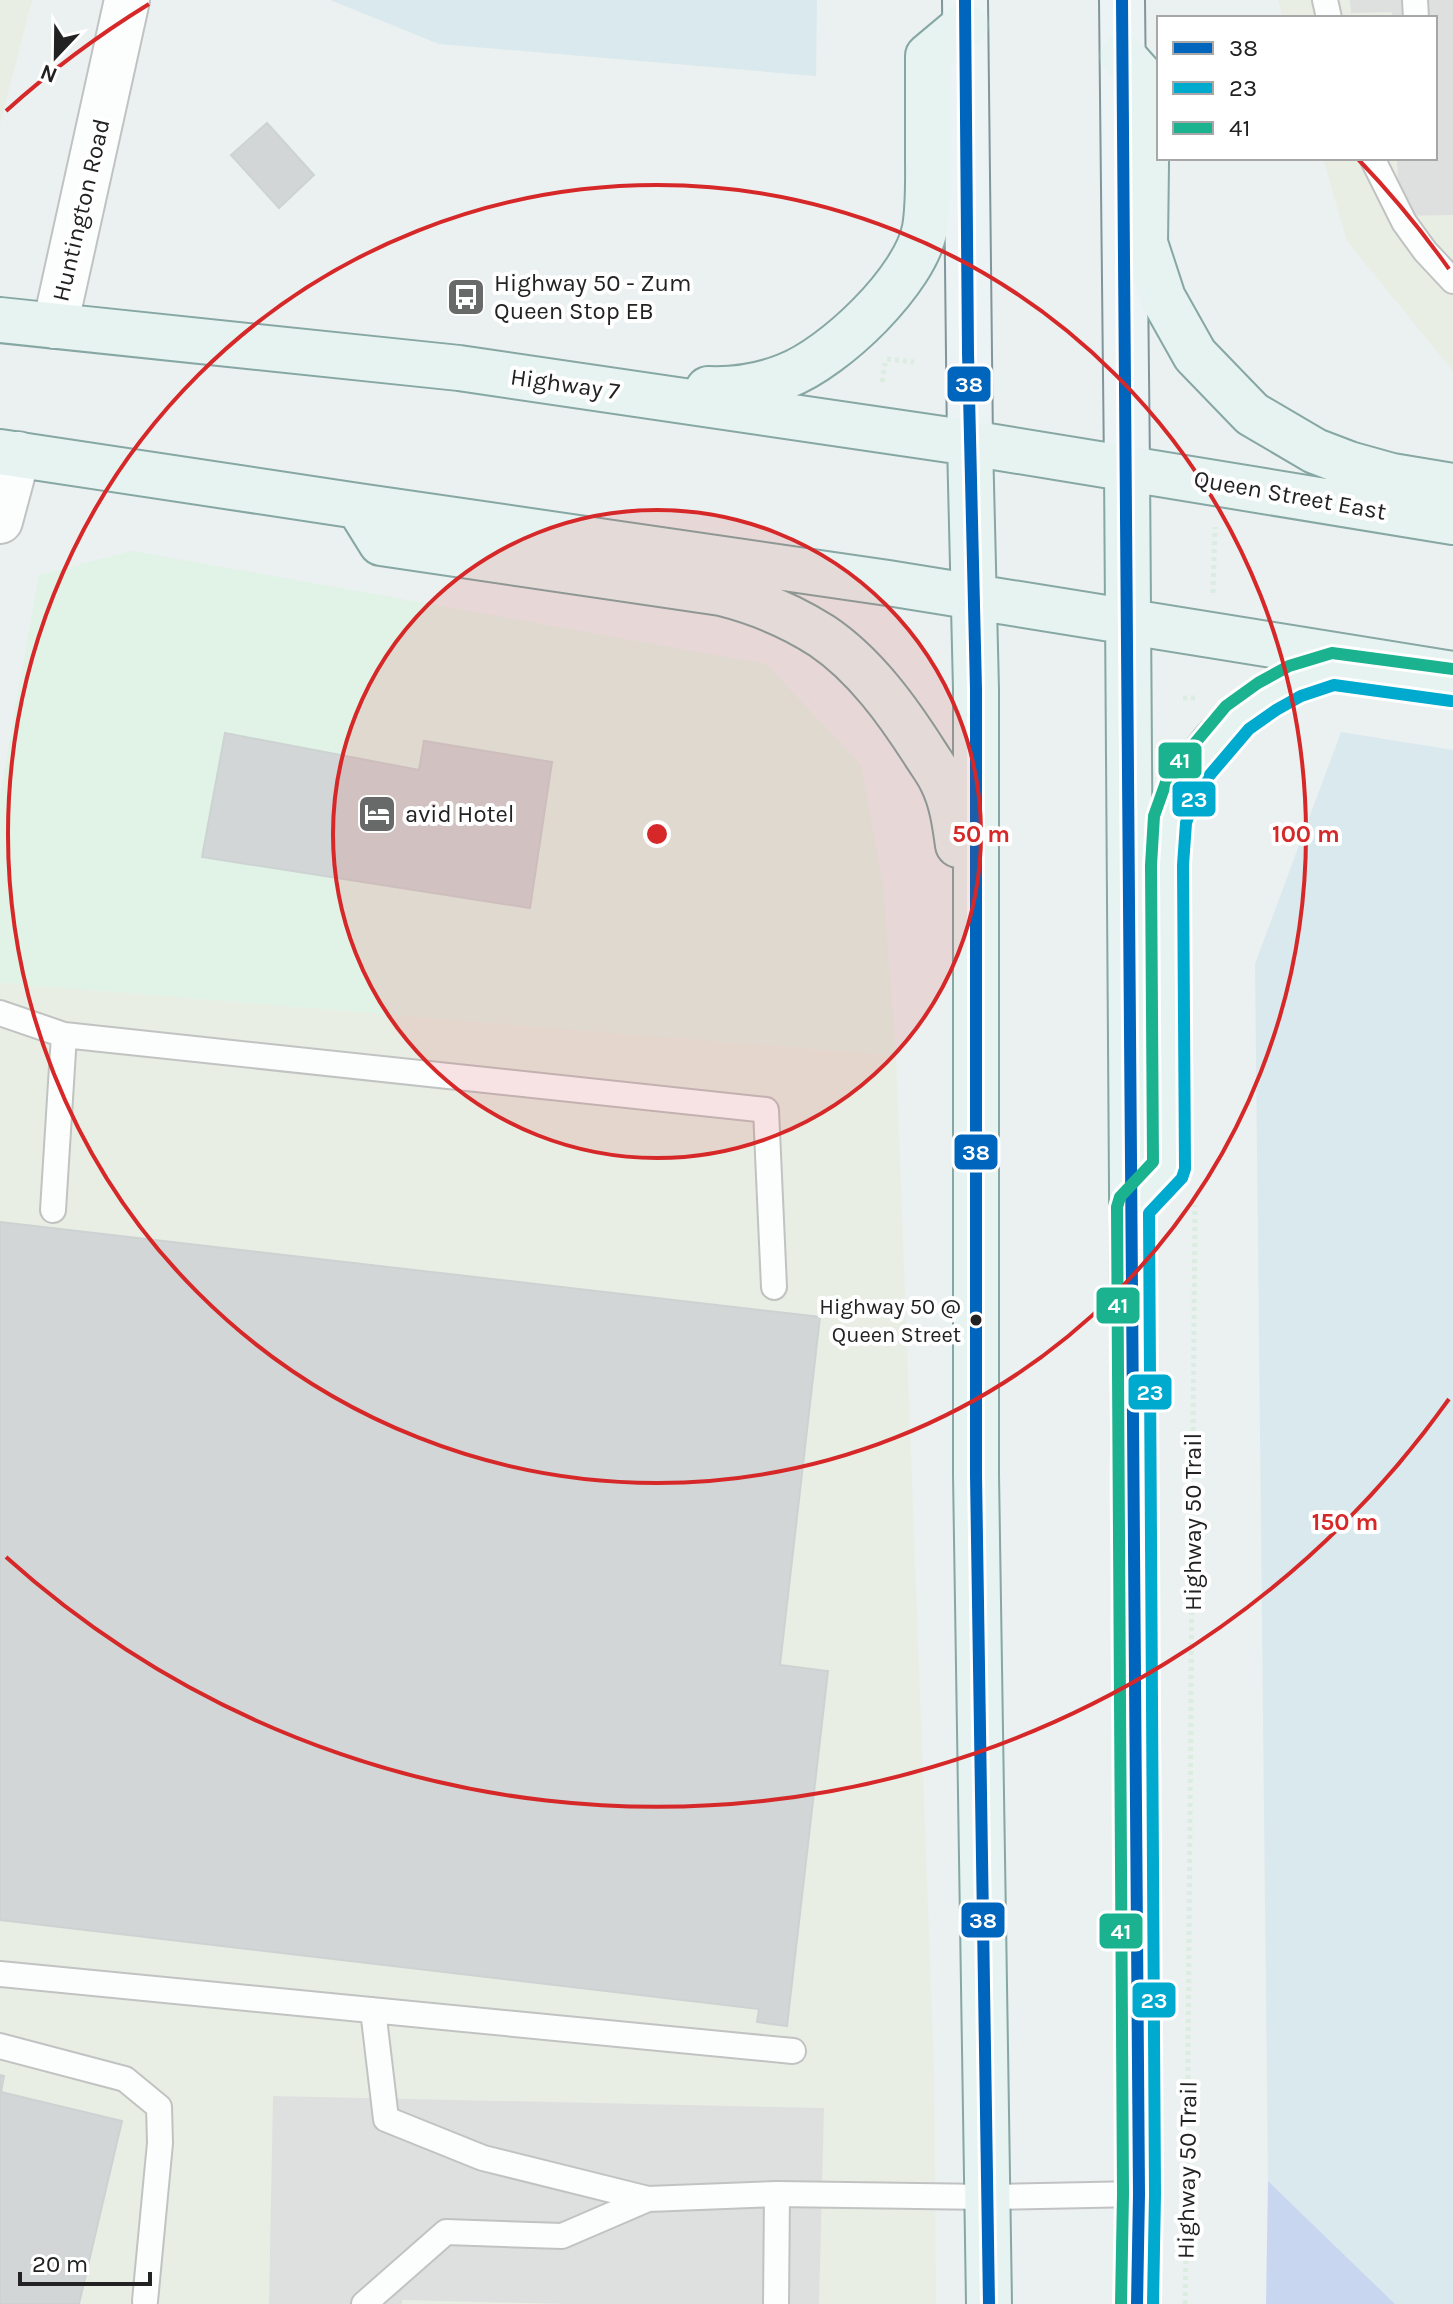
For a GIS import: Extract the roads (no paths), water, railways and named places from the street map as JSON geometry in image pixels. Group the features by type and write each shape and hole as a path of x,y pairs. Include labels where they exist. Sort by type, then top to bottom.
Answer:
{"main road":[{"path":"1122,0 1133,1207 1139,2194 1137,2304"},
{"path":"459,368 478,357 699,388 729,389 759,385 789,375 823,355 881,306 896,288 925,232 928,56 965,12"},
{"path":"965,12 976,689 976,1475 989,2304"},
{"path":"1123,56 1147,83 1145,243 1163,298 1195,355 1252,414 1315,451 1392,476 1453,486"},
{"name":"Highway 7","path":"0,320 459,368 1127,468"},
{"path":"9,453 974,597 1453,674"},
{"name":"Queen Street East","path":"1127,468 1453,522"},
{"path":"358,506 381,543 747,599 823,637 857,667 887,699 912,734 942,780 954,815 959,853 961,1138 975,1156"},
{"path":"1133,1207 1169,1168 1167,865 1170,820 1183,782 1238,717 1295,681 1333,669 1453,685"}],"street":[{"name":"Huntington Road","path":"55,326 127,0"},
{"path":"0,521 9,453"}],"lane":[{"path":"1373,160 1404,222 1453,281"},
{"path":"0,1013 64,1035 766,1110 774,1287"},
{"path":"53,1210 64,1035"},
{"path":"0,1974 793,2051"},
{"path":"373,2010 386,2119 483,2158 648,2199 777,2194 988,2197 1139,2194"},
{"path":"0,2046 125,2079 159,2107 160,2143 145,2301"},
{"path":"776,2304 777,2194"},
{"path":"364,2304 446,2232 562,2236 648,2199"}],"place":[{"name":"Highway 50 - Zum Queen Stop EB","path":"466,297"},
{"name":"avid Hotel","path":"377,814"},
{"name":"Highway 50 @ Queen Street","path":"976,1320"}]}
